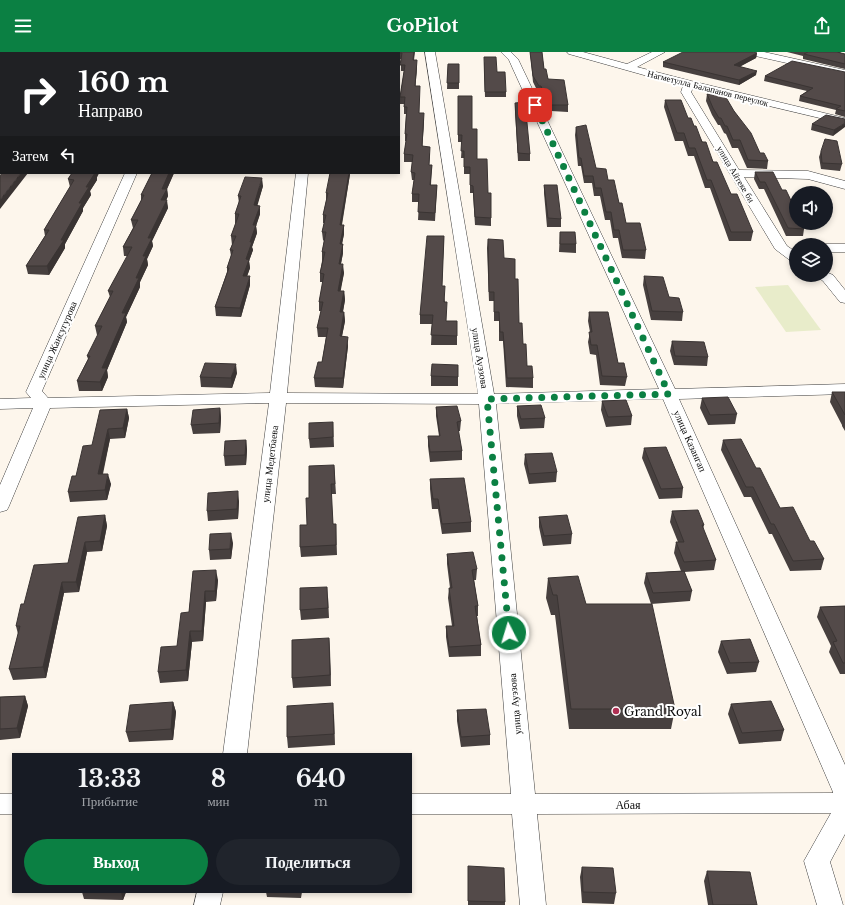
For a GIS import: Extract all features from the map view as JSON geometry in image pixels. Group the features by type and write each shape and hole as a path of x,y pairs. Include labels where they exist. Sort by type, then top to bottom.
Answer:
{"street":[{"name":"улица Ауэзова","path":"430,52 487,399 533,905"},
{"name":"улица Казангап","path":"506,52 513,59 518,69 669,394 845,792"},
{"name":"Нагметулла Балапанов переулок","path":"572,52 689,84 845,121"},
{"path":"628,67 660,52"},
{"path":"751,52 845,73"},
{"name":"улица Айтеке би","path":"689,84 686,92 782,249 789,254"},
{"path":"736,173 808,175 845,185"},
{"name":"улица Жансугурова","path":"44,403 34,392 131,174"},
{"name":"улица Медетбаева","path":"235,753 278,398 302,174"},
{"path":"833,248 845,248"},
{"path":"782,249 789,249"},
{"path":"831,282 845,299"},
{"path":"0,404 278,398 487,399 845,389"},
{"path":"0,506 44,403"},
{"name":"Абая","path":"412,804 845,803"},
{"path":"0,804 12,804"},
{"path":"830,905 817,861 845,811"},
{"path":"207,905 210,893"}],"green space":[{"path":"788,285 821,330 786,332 755,287"}],"building":[{"path":"400,52 414,52 413,60 417,60 415,86 420,86 419,113 424,113 422,146 430,147 429,165 432,165 430,185 437,185 435,213 418,212 419,194 412,194 415,173 411,172 413,155 404,154 407,134 405,134 407,107 404,107 405,97 400,97 405,65 400,65 402,53"},
{"path":"530,52 542,52 544,69 546,69 548,79 564,80 568,105 551,105 550,97 545,97 541,86 539,86 533,76"},
{"path":"683,52 757,53 734,65 757,71 739,80 663,62"},
{"path":"808,52 837,52 845,54 845,64 804,54"},
{"path":"484,57 496,57 497,72 505,72 506,92 485,92"},
{"path":"792,61 845,72 845,111 836,109 841,106 800,96 813,88 765,76"},
{"path":"448,64 459,64 459,83 447,83"},
{"path":"707,94 724,94 734,111 751,133 760,153 764,153 768,161 748,160 740,140 733,140 727,126 725,126 713,108"},
{"path":"458,96 472,96 472,129 477,129 477,159 487,159 488,193 491,193 491,218 475,217 473,186 470,185 470,167 464,167 464,151 461,151 462,135 458,135"},
{"path":"665,100 681,100 688,118 691,118 694,126 696,126 702,142 706,142 713,162 717,162 731,194 737,194 753,232 731,232 711,180 707,180 695,148 689,148 684,133 677,133"},
{"path":"525,102 530,154 518,153 515,103"},
{"path":"826,115 845,119 845,123 834,130 812,124"},
{"path":"586,125 596,168 606,169 608,180 614,180 619,203 622,203 626,223 640,223 646,250 623,250 619,230 614,230 611,212 606,212 601,188 595,188 593,176 584,176 581,158 579,158 576,127"},
{"path":"825,139 837,141 842,164 822,163 821,151"},
{"path":"755,172 773,172 782,190 786,190 789,196 789,228 765,182 760,182"},
{"path":"1,174 20,174 0,200 0,176"},
{"path":"71,174 94,174 86,187 89,187 79,203 82,203 61,240 64,240 47,266 26,266 49,230 44,230 74,180 68,179"},
{"path":"152,174 169,174 162,189 167,189 161,200 167,200 148,238 152,238 143,256 146,256 136,278 139,278 122,313 126,313 102,368 107,368 100,382 77,381 90,356 87,356 102,326 95,326 113,291 108,291 132,247 123,247 138,220 131,220 144,195 141,195"},
{"path":"330,174 349,174 340,225 344,225 340,244 343,244 339,264 343,264 338,291 344,291 340,312 344,312 340,336 348,337 343,378 314,378 318,362 322,362 328,328 317,328 323,302 319,302 324,274 320,273 325,252 322,252 326,232 322,232 326,215 323,215 328,193 326,193"},
{"path":"245,177 262,178 254,205 260,206 253,225 256,225 246,259 249,260 243,276 250,276 240,308 215,307 229,268 227,268 233,250 230,250 236,236 231,236 239,214 235,214 241,196 238,196"},
{"path":"544,185 557,185 561,219 548,218"},
{"path":"560,232 575,232 576,244 560,244"},
{"path":"427,236 444,236 442,286 445,286 444,302 447,302 446,321 457,321 457,336 431,335 433,315 420,315"},
{"path":"488,239 503,240 504,258 515,259 515,279 518,279 519,323 522,323 523,344 526,344 527,366 532,366 533,378 507,378 503,332 500,332 499,312 494,312 494,292 489,292"},
{"path":"644,276 663,277 669,297 679,298 683,312 652,311"},
{"path":"589,312 608,312 618,363 624,363 627,377 602,376 597,345 591,345 589,332 592,332"},
{"path":"672,341 704,342 708,357 675,356"},
{"path":"205,363 236,364 231,378 200,377"},
{"path":"432,364 458,365 458,377 431,376"},
{"path":"832,392 845,392 845,415"},
{"path":"728,397 737,414 710,415 702,398"},
{"path":"626,400 632,416 608,417 602,401"},
{"path":"541,405 545,418 521,419 517,406"},
{"path":"457,406 461,421 457,422 462,451 430,452 428,436 440,436 436,407"},
{"path":"220,408 219,423 191,425 193,410"},
{"path":"127,409 123,428 108,429 98,474 108,474 105,490 68,492 72,476 76,476 83,446 92,445 100,410"},
{"path":"333,422 333,437 309,439 309,423"},
{"path":"741,439 756,468 760,468 780,508 793,507 810,541 814,541 824,559 793,561 774,524 771,524 753,487 746,487 723,440"},
{"path":"246,440 245,455 224,456 225,441"},
{"path":"666,447 683,488 661,489 644,448"},
{"path":"552,453 557,472 529,474 525,454"},
{"path":"334,465 335,484 331,484 333,524 336,524 336,545 300,547 300,525 307,525 306,498 309,498 309,466"},
{"path":"464,478 471,522 442,524 438,499 433,499 430,479"},
{"path":"238,491 237,509 207,511 208,493"},
{"path":"698,510 704,525 702,525 716,560 684,562 676,542 684,542 672,511"},
{"path":"105,515 100,541 85,542 76,582 62,582 43,667 9,669 20,626 16,626 21,604 24,604 34,565 68,563 78,517"},
{"path":"567,515 572,534 544,536 539,517"},
{"path":"231,533 230,549 209,550 210,534"},
{"path":"473,552 477,569 472,570 478,606 475,606 481,645 449,647 446,626 454,626 449,588 452,588 447,554"},
{"path":"216,570 215,591 205,591 202,631 190,631 186,670 158,672 161,647 177,646 181,613 189,612 193,571"},
{"path":"684,571 692,591 653,593 646,573"},
{"path":"578,576 586,604 652,604 675,709 571,709 557,595 553,595 548,578"},
{"path":"327,587 328,608 300,610 300,588"},
{"path":"845,606 845,663 843,663 833,642 837,641 820,607"},
{"path":"329,638 330,675 292,678 292,640"},
{"path":"750,639 759,662 730,663 721,641"},
{"path":"25,696 17,728 0,729 0,697"},
{"path":"771,701 784,730 742,733 731,704"},
{"path":"173,702 171,729 126,732 130,705"},
{"path":"333,703 334,734 287,737 287,706"},
{"path":"486,709 490,735 461,737 457,710"},
{"path":"468,866 504,868 505,902 468,901"},
{"path":"582,867 613,868 616,893 583,892"},
{"path":"707,871 750,872 757,905 713,905"}],"place":[{"name":"Grand Royal","path":"616,711"}],"route":[{"path":"509,633 487,399 669,394 535,105"}]}
